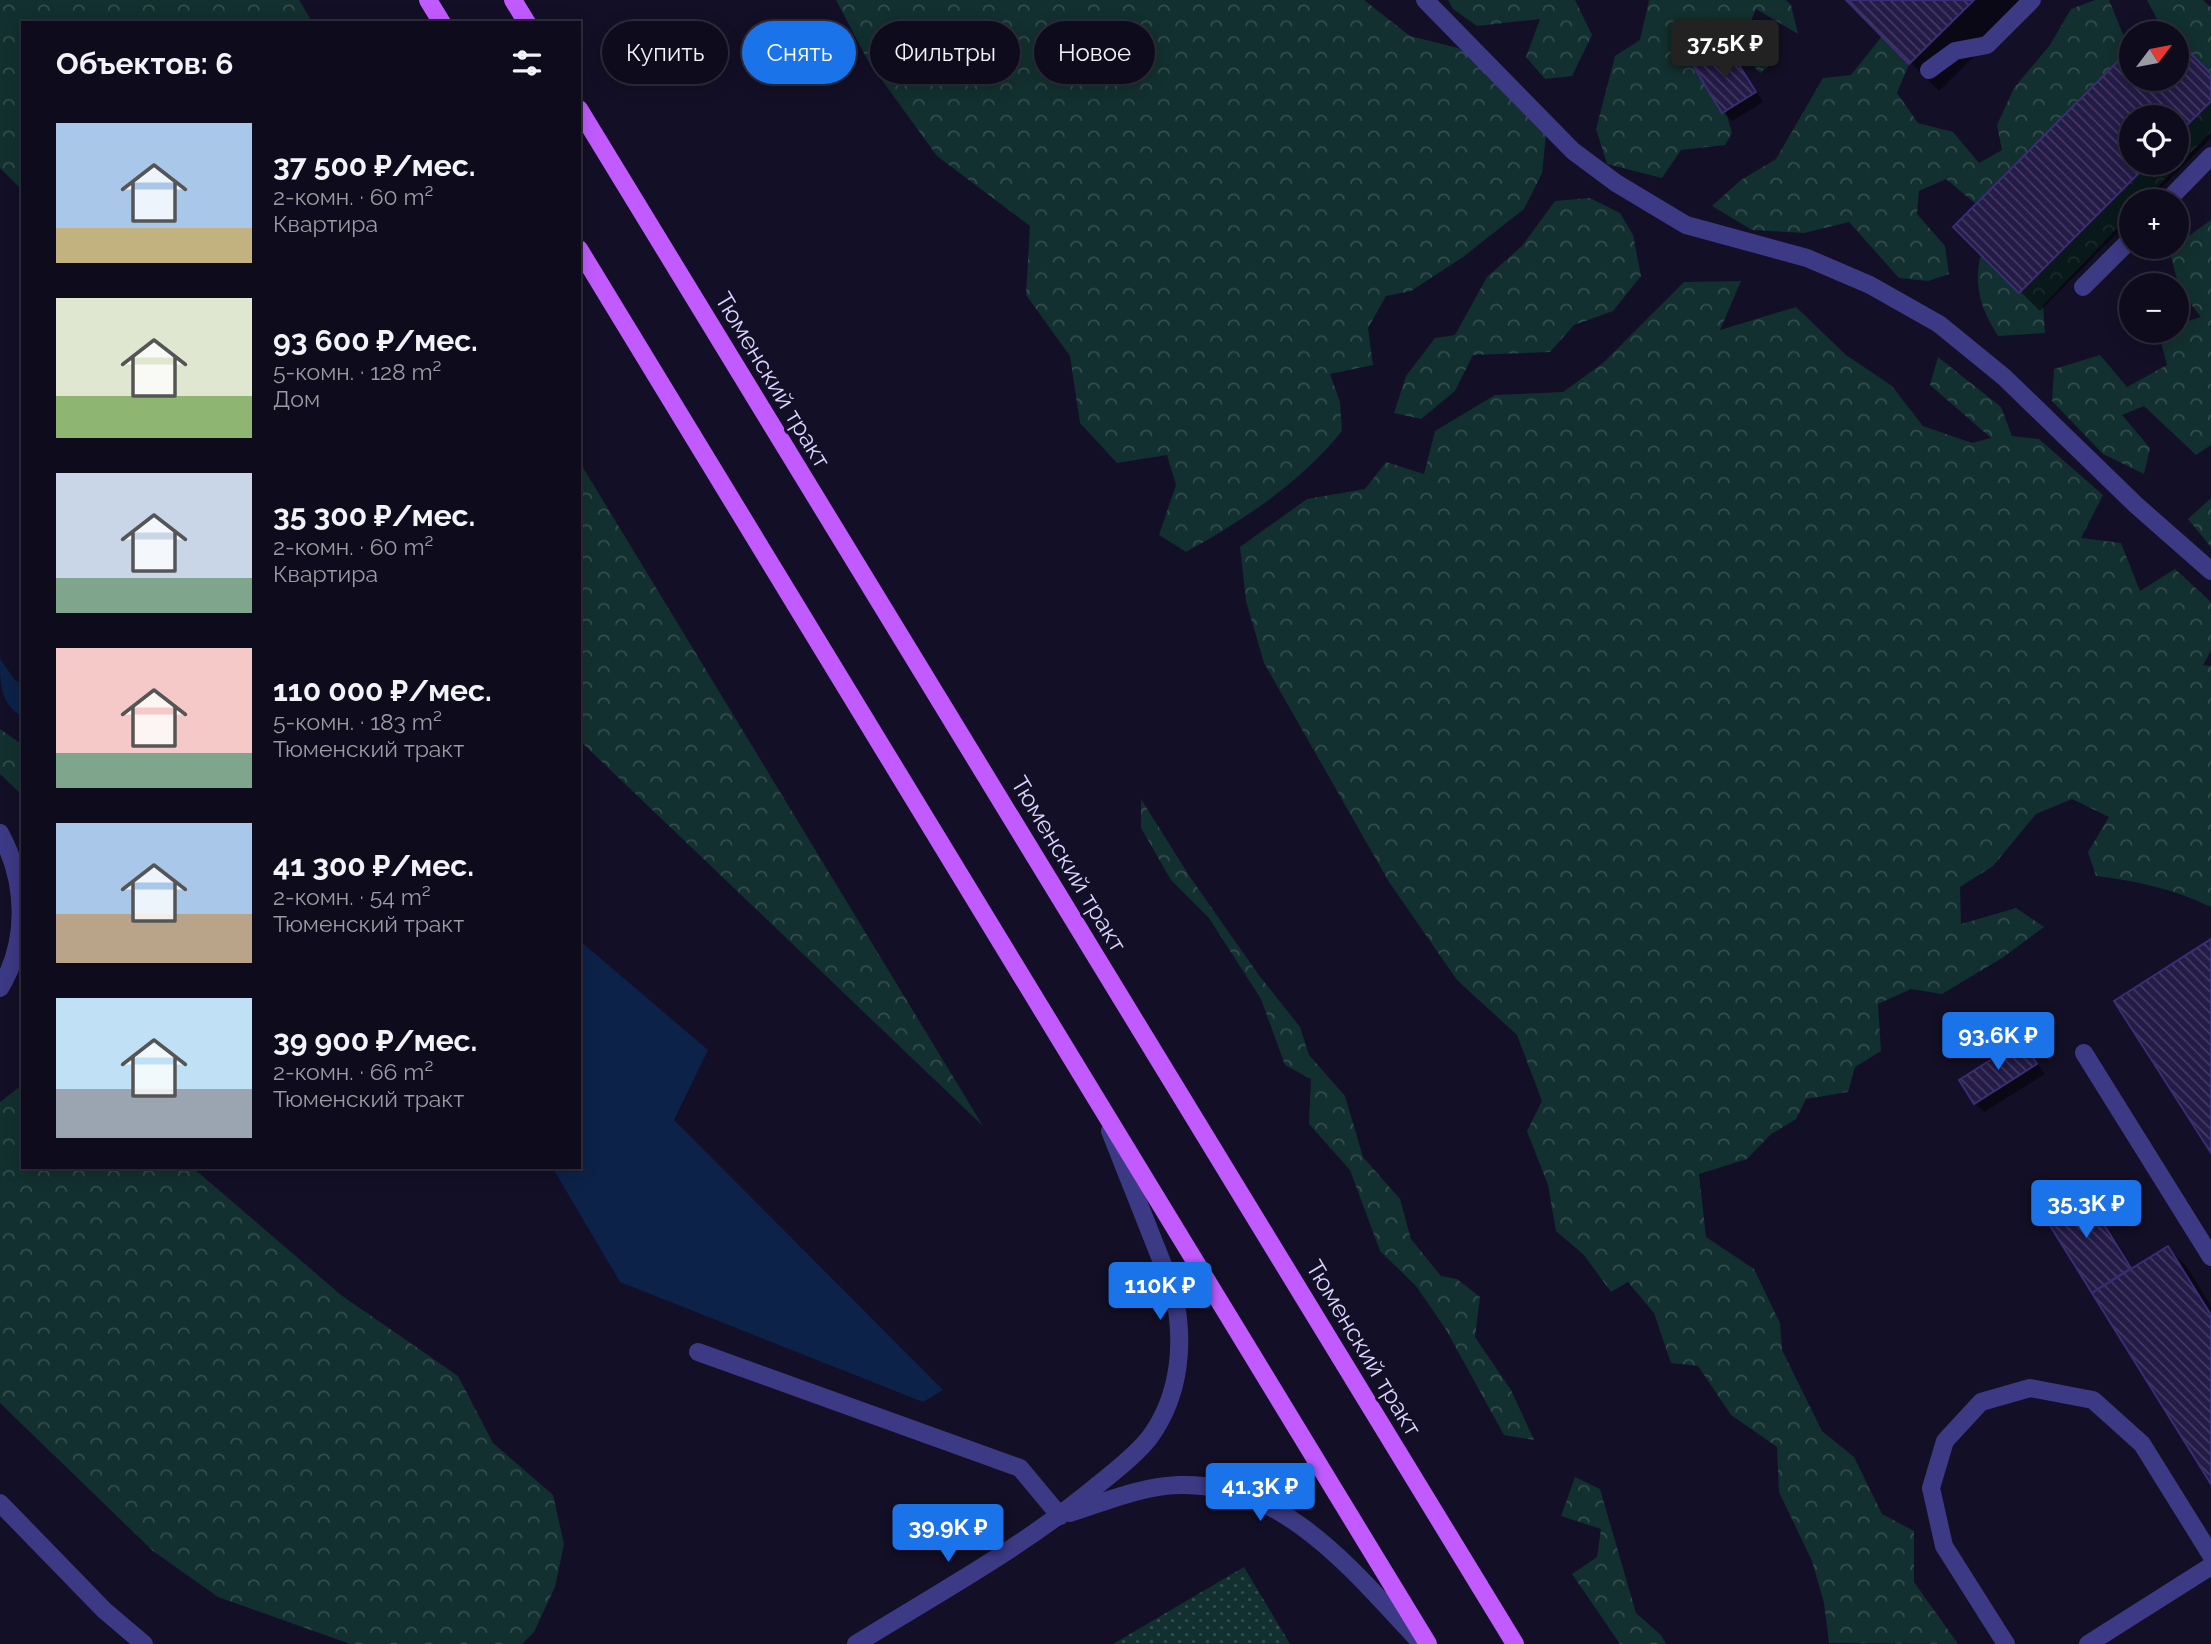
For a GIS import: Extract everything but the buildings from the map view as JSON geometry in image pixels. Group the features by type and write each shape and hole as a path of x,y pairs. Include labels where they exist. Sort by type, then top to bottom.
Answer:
{"main road":[{"path":"428,0 441,21"},
{"path":"513,0 526,21"},
{"name":"Тюменский тракт","path":"581,112 1516,1644"},
{"path":"581,252 1428,1644"}],"street":[{"path":"1425,0 1573,151 1616,183 1686,225 1807,258 1870,285 1939,324 2004,377 2136,505 2211,571"},
{"path":"1929,70 1955,51 1987,45 2032,0"},
{"path":"2179,189 2211,156"},
{"path":"2083,287 2119,251"},
{"path":"0,833 16,871 21,909 19,942 9,973 0,988"},
{"path":"2084,1053 2211,1257"},
{"path":"856,1644 1060,1516 1128,1460 1150,1437 1166,1407 1181,1346 1173,1290 1100,1105"},
{"path":"698,1352 1020,1468 1060,1516"},
{"path":"2006,1644 1944,1546 1931,1488 1945,1441 1981,1402 2030,1388 2092,1400 2142,1444 2211,1555"},
{"path":"1060,1516 1149,1488 1180,1485 1217,1488 1252,1498 1287,1514 1332,1550 1422,1644"},
{"path":"0,1503 104,1609 145,1644"},
{"path":"2088,1644 2211,1566"}],"green space":[{"path":"0,0 299,0 312,21 21,21 21,189 0,168"},
{"path":"836,0 1364,0 1410,36 1458,48 1506,78 1546,135 1542,173 1524,209 1463,257 1411,291 1386,296 1368,328 1373,365 1330,374 1340,402 1342,431 1326,450 1270,499 1186,552 1159,535 1176,485 1167,455 1117,463 1080,423 1070,356 1026,295 1030,226 937,156 885,84 1020,84 1020,21 870,21 870,64 856,38 856,21 847,21"},
{"path":"1448,0 1575,0 1592,35 1572,76 1545,79 1526,57 1540,19 1477,26 1453,9"},
{"path":"1649,0 1786,0 1791,5 1798,34 1756,9 1747,30 1777,60 1760,73 1725,35 1706,67 1725,109 1732,133 1725,145 1681,150 1662,178 1607,164 1596,129 1615,56 1640,40"},
{"path":"2095,0 2109,0 2119,24 2119,59 1976,204 1946,179 1919,191 1917,214 1945,246 1949,274 1928,281 1899,278 1849,222 1804,233 1752,230 1712,206 1741,180 1776,159 1823,78 1851,75 1882,36 1909,64 1897,93 1918,123 1953,132 1979,163 2002,150 1997,125 2014,88 2050,45 2071,9"},
{"path":"2147,0 2203,0 2211,7 2211,74 2189,52 2189,21 2158,21"},
{"path":"2211,101 2211,132 2189,155 2189,123"},
{"path":"2137,175 2169,175 2156,189 2123,189"},
{"path":"2119,193 2119,226 2043,305 2045,333 1998,336 1980,297 1978,277 1981,254 2020,293"},
{"path":"1590,198 1620,213 1633,235 1641,276 1613,311 1574,325 1550,352 1473,355 1455,391 1421,419 1394,413 1406,376 1435,338 1455,335 1487,277 1522,246 1555,201"},
{"path":"2211,220 2211,445 2196,455 2144,406 2122,415 2150,448 2144,474 2103,454 2052,401 2054,369 2100,355 2127,387 2167,365 2161,343 2189,343 2189,320 2201,317 2189,302 2189,273 2175,273 2171,259 2189,259 2189,236"},
{"path":"1741,281 1720,330 1796,307 1846,355 1892,386 1923,426 1972,443 1991,438 1930,385 1938,357 2001,407 2012,436 2039,439 2103,495 2081,538 2121,543 2140,591 2175,569 2211,602 2211,651 2203,665 2211,666 2211,907 2155,887 2096,876 2088,852 2109,817 2072,799 2036,814 1993,866 1960,887 1961,924 2016,908 2044,927 2002,958 1942,994 1911,989 1878,1004 1881,1051 1855,1067 1848,1092 1806,1099 1796,1119 1770,1135 1747,1159 1699,1174 1706,1237 1754,1269 1780,1323 1782,1350 1822,1431 1854,1457 1882,1514 1914,1531 1914,1582 1958,1644 1829,1643 1824,1603 1812,1561 1779,1492 1777,1447 1731,1415 1698,1366 1671,1363 1654,1313 1628,1282 1611,1292 1584,1255 1556,1231 1548,1185 1527,1131 1542,1101 1517,1035 1457,980 1389,882 1264,663 1246,601 1240,547 1307,499 1365,489 1386,462 1424,474 1435,431 1495,395 1563,392 1603,363 1684,282"},
{"path":"581,464 983,1126 581,742"},
{"path":"2211,498 2211,547 2188,519"},
{"path":"0,729 21,744 21,794 0,774"},
{"path":"1141,799 1190,877 1258,974 1300,1027 1309,1055 1345,1096 1363,1157 1400,1199 1411,1239 1441,1276 1457,1279 1480,1297 1475,1337 1511,1390 1534,1440 1504,1435 1445,1328 1416,1286 1380,1251 1350,1170 1309,1124 1311,1079 1285,1065 1261,999 1209,918 1171,880 1141,828"},
{"path":"21,1086 21,1169 194,1169 341,1295 458,1376 493,1443 553,1495 564,1544 555,1587 534,1632 522,1644 350,1644 218,1597 153,1551 0,1403 0,1102"},
{"path":"1575,1477 1600,1489 1636,1613 1661,1635 1666,1644 1620,1644 1572,1574 1597,1557 1601,1529 1561,1516"},
{"path":"1244,1567 1290,1644 1113,1644"}],"water":[{"path":"0,659 15,680 21,683 21,716 6,700 1,685"},
{"path":"581,942 708,1050 674,1120 943,1390 923,1402 620,1282 553,1169 581,1169"}]}
